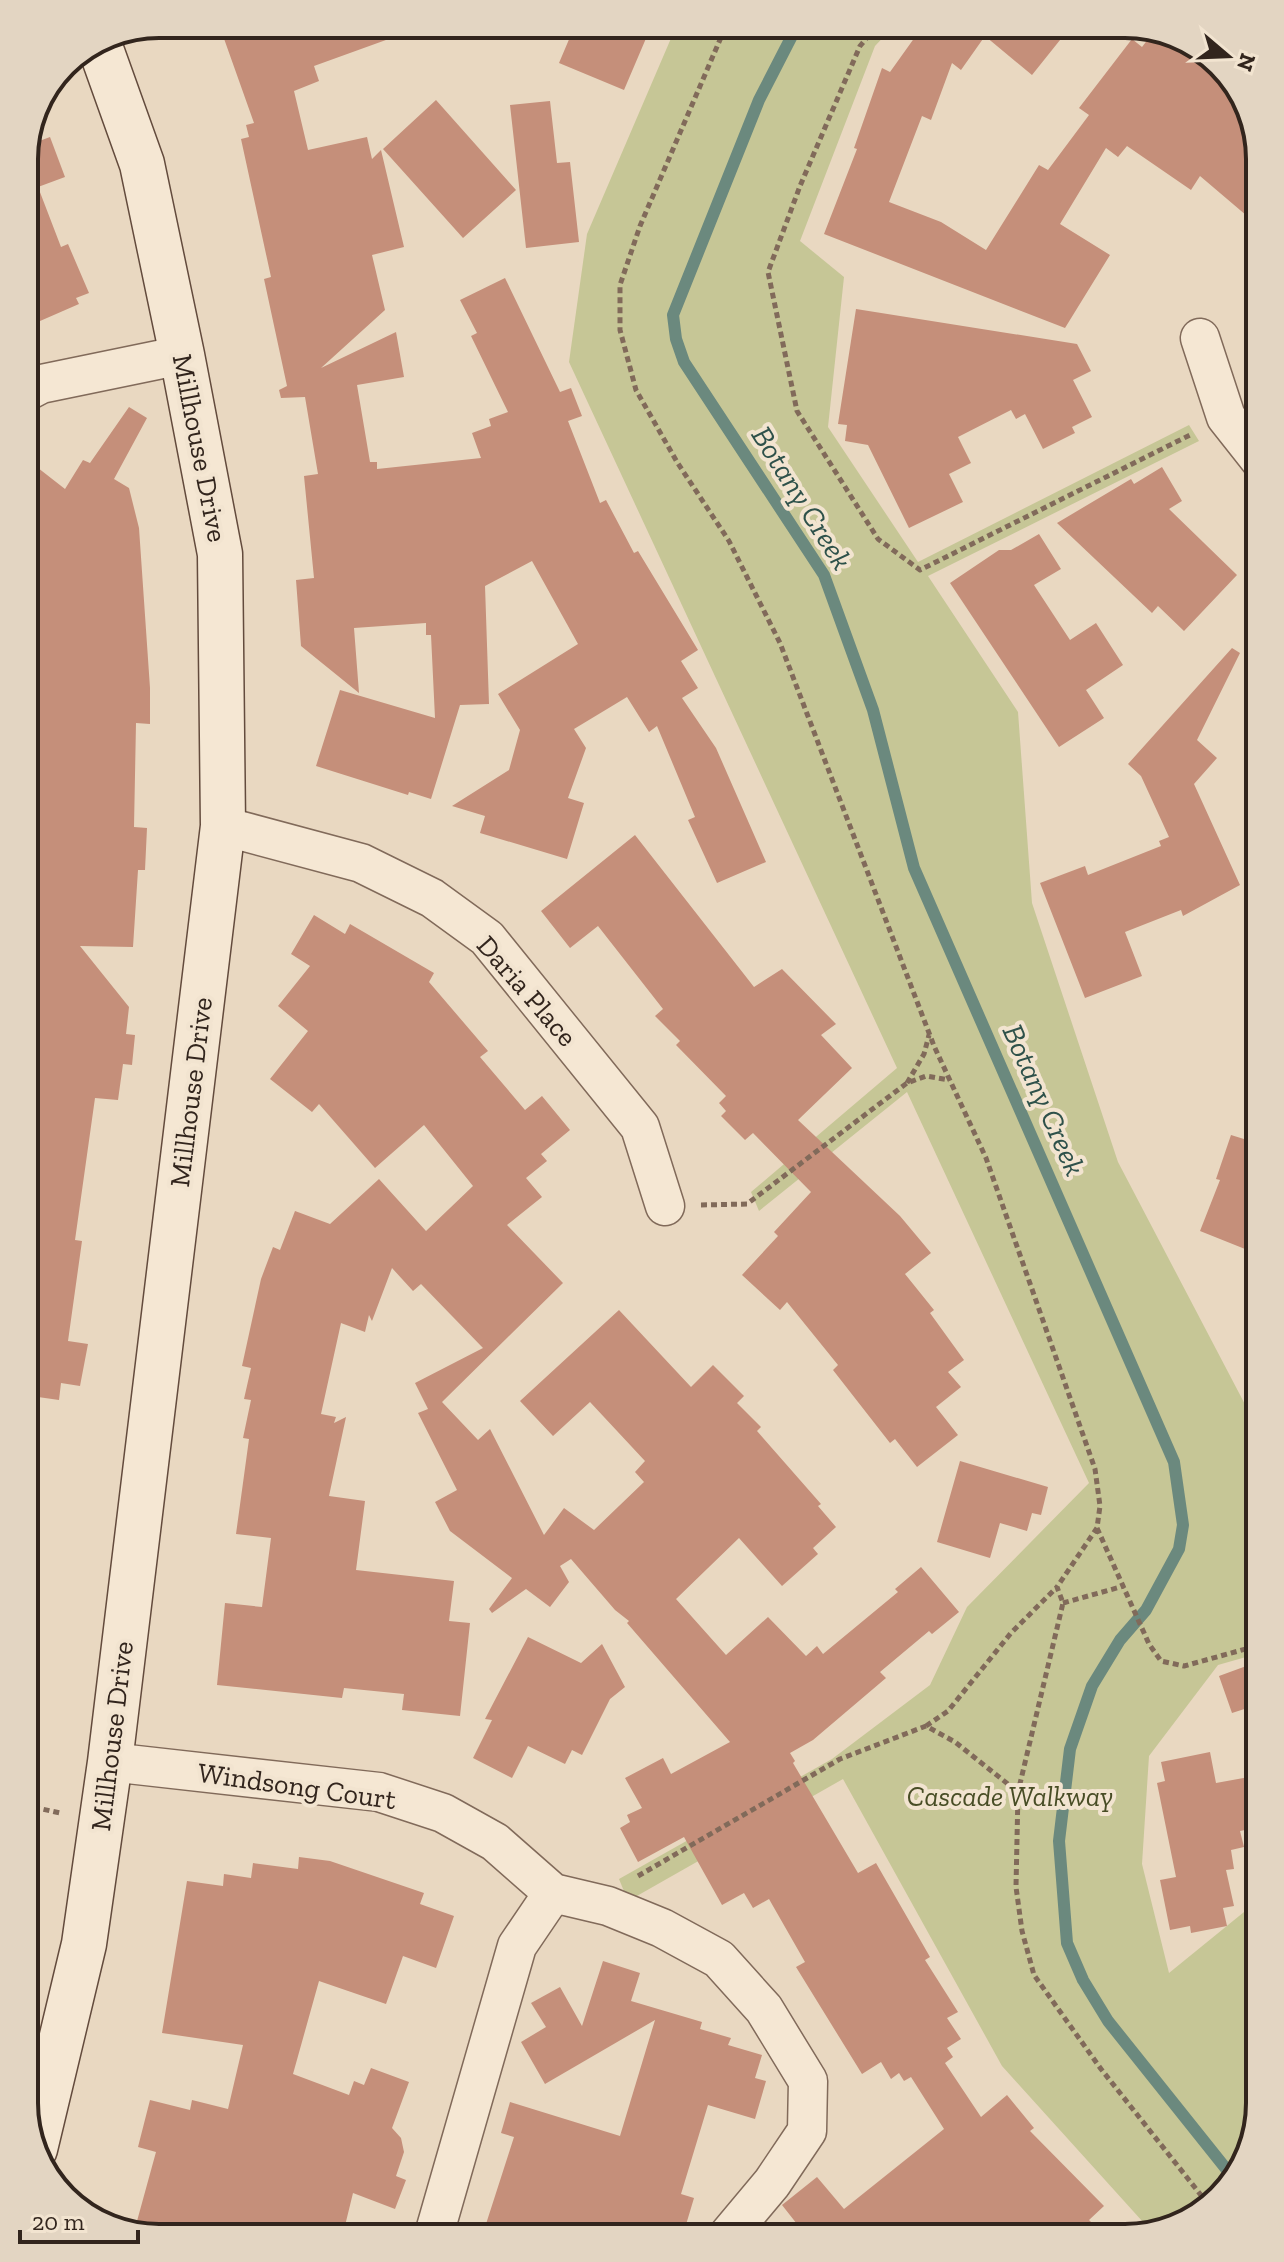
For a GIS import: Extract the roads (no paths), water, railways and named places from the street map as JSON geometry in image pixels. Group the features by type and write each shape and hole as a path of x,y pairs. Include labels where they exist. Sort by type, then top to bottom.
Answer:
{"main road":[{"name":"Millhouse Drive","path":"40,2128 84,1944 110,1762 223,826 220,554 142,164 102,53"}],"street":[{"path":"1200,338 1226,417 1246,442"},
{"path":"38,386 182,355"},
{"name":"Daria Place","path":"223,826 361,863 432,898 487,938 640,1127 665,1206"},
{"name":"Windsong Court","path":"110,1762 379,1792 443,1813 495,1842 553,1893"},
{"path":"437,2224 517,1946 553,1893 608,1906 662,1928 719,1959 764,2009 808,2081 807,2131 772,2183 738,2224"}],"waterway":[{"name":"Botany Creek","path":"791,38 759,100 673,315 676,339 684,362 824,575 873,710 914,868 1174,1462 1183,1525 1179,1549 1146,1610 1120,1640 1092,1686 1070,1749 1059,1841 1067,1943 1083,1980 1108,2021 1226,2169"}],"park label":[{"name":"Cascade Walkway","path":"1010,1796"}]}
